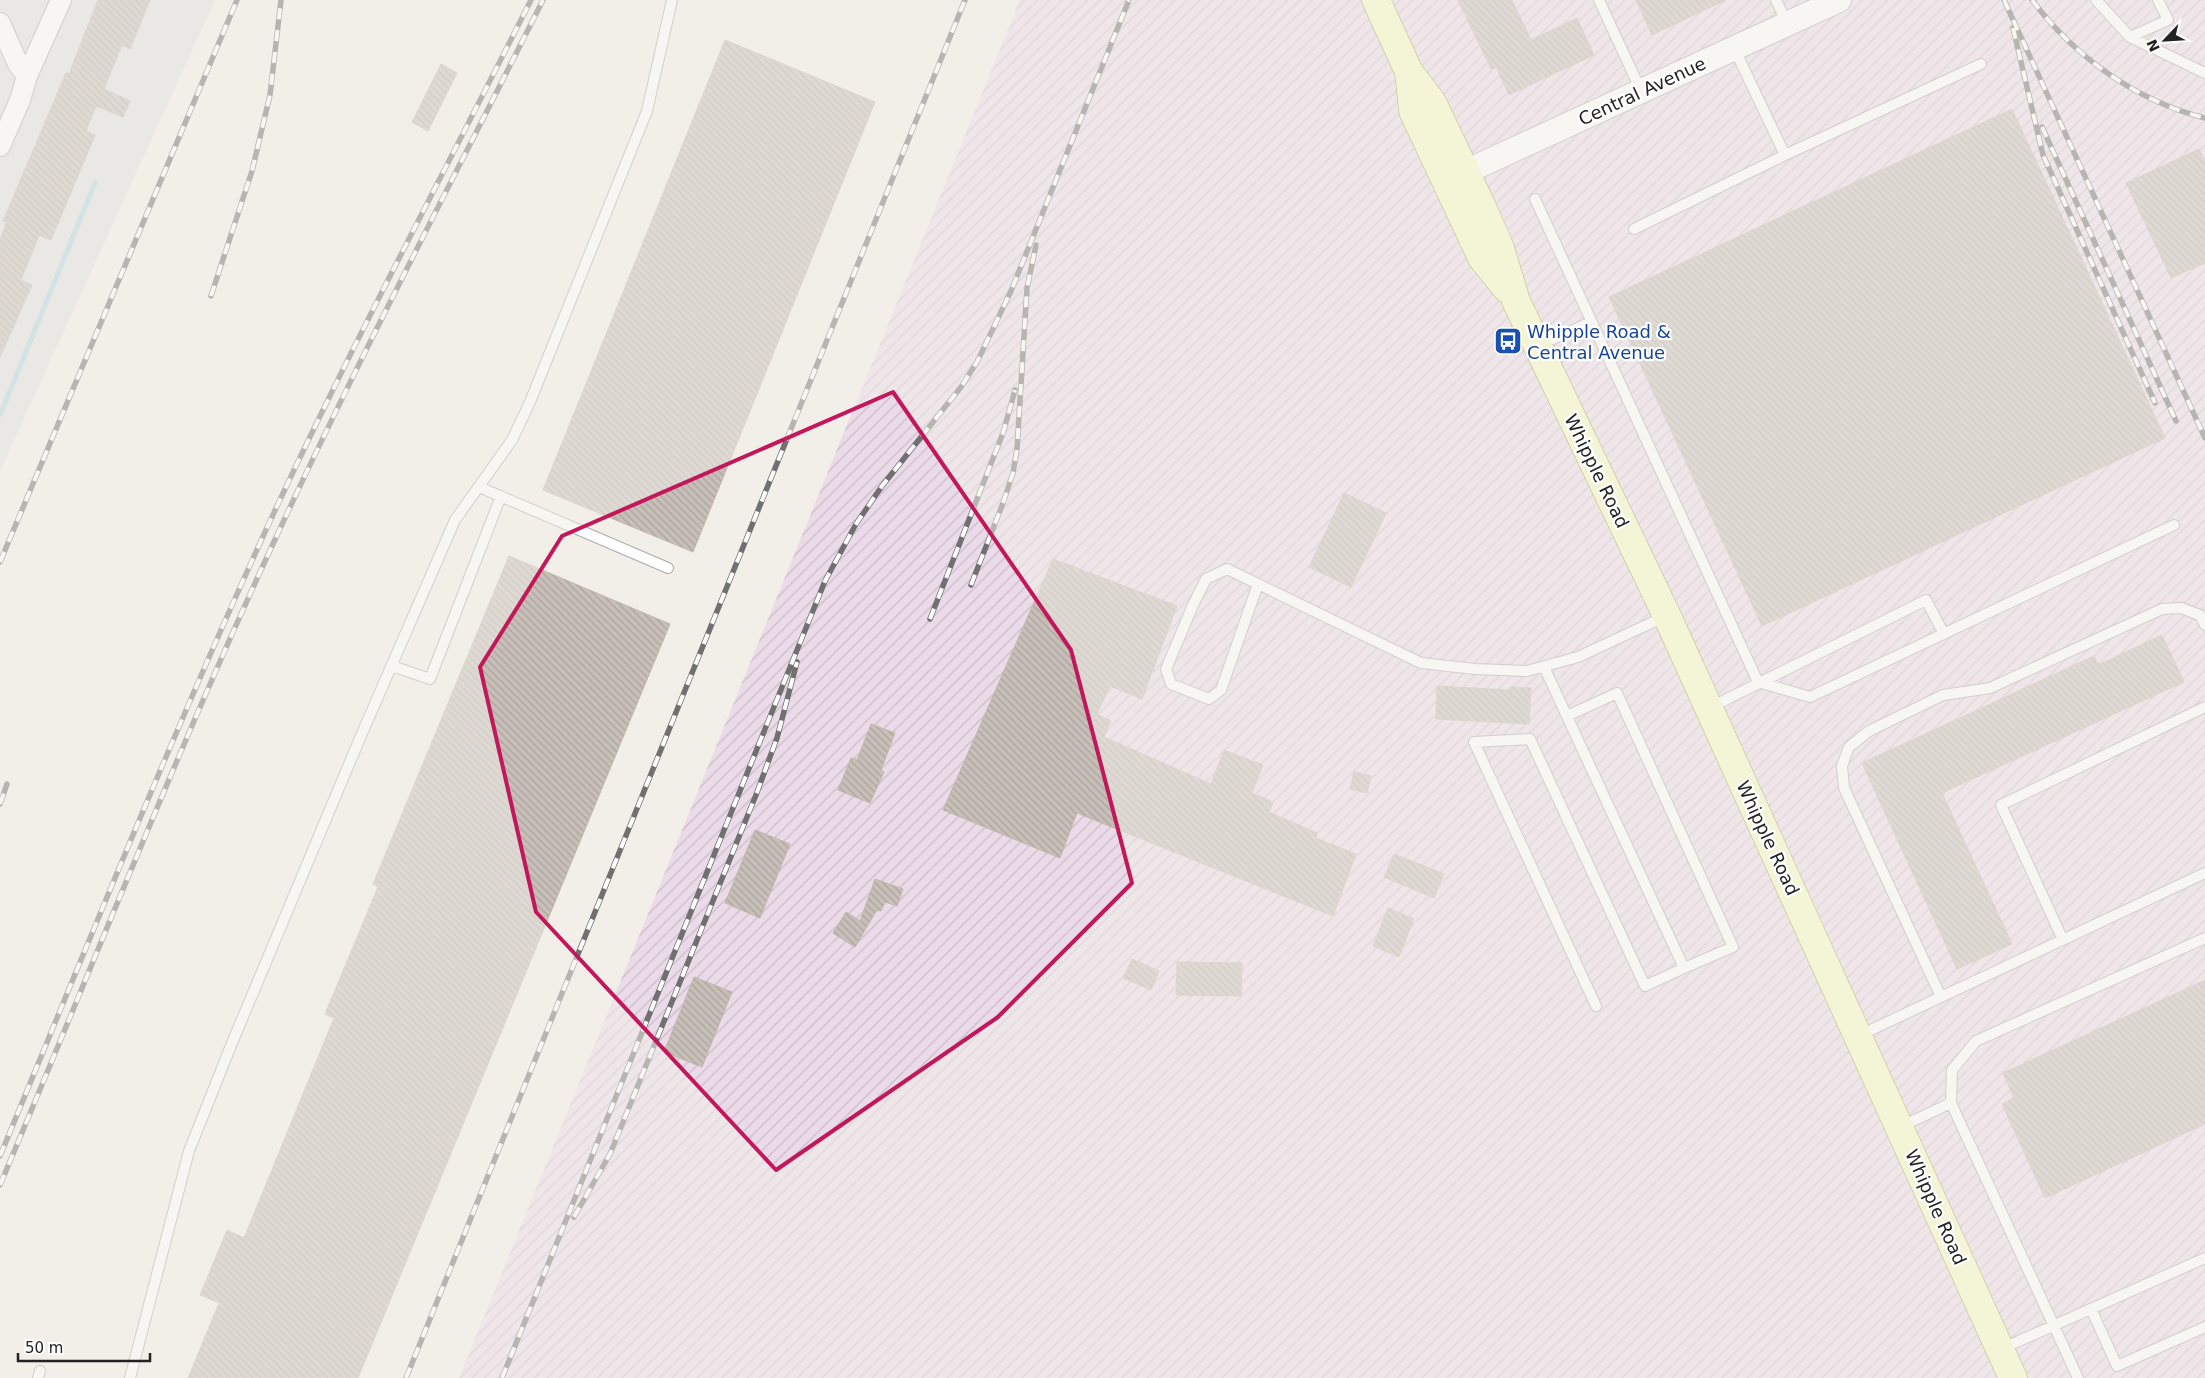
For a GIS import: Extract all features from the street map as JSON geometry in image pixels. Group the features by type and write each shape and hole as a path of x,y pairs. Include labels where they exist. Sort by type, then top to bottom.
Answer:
{"main road":[{"name":"Whipple Road","path":"1376,0 1409,72 1413,111 1455,176 1482,258 1516,301 1667,616 1859,1035 2013,1378"}],"street":[{"path":"0,146 20,100 27,76 61,0"},
{"name":"Central Avenue","path":"1455,176 1839,0"},
{"path":"0,23 18,64 27,76"}],"lane":[{"path":"130,1378 189,1151 455,520 512,440 530,402 647,111 672,0"},
{"path":"1599,0 1641,91"},
{"path":"1776,0 1787,24"},
{"path":"2096,0 2130,37 2205,74"},
{"path":"2130,37 2168,20 2158,0"},
{"path":"1734,48 1756,89 1785,155"},
{"path":"1634,229 1785,155 1981,64"},
{"path":"1535,199 1758,682 1810,697 2174,525"},
{"path":"1537,346 1591,322"},
{"path":"479,487 668,568"},
{"path":"392,666 430,679 501,496"},
{"path":"1258,584 1221,690 1209,699 1171,684 1166,669 1192,605 1206,580 1227,569 1258,584 1420,663 1475,670 1527,671 1544,667 1578,657 1667,616"},
{"path":"1709,708 1926,600 1944,634"},
{"path":"1941,997 1844,788 1842,766 1849,747 1869,731 1943,695 1990,688 2162,609 2181,608 2200,615 2205,625"},
{"path":"1544,667 1684,968"},
{"path":"1567,716 1617,693 1733,947 1645,986 1530,739 1474,742 1596,1006"},
{"path":"2063,940 2001,805 2205,707"},
{"path":"1859,1035 2205,873"},
{"path":"2078,1378 1951,1103 1952,1070 1976,1041 2205,938"},
{"path":"1900,1127 1951,1103"},
{"path":"2000,1349 2205,1258"},
{"path":"2091,1309 2117,1366 2205,1327"}],"highlighted area":[{"path":"893,392 1071,650 1132,883 998,1017 776,1170 536,912 480,667 562,536"}],"shaded area":[{"path":"0,0 215,0 0,471"},
{"path":"1020,0 2205,0 2205,1378 459,1378"}],"building":[{"path":"98,0 150,0 130,49 122,45 104,89 130,101 123,117 96,106 86,131 95,135 51,240 39,235 21,280 32,285 0,357 0,240 7,222 3,221 66,73 69,74"},
{"path":"1458,0 1512,0 1531,40 1577,18 1594,55 1509,95 1496,67 1491,69"},
{"path":"1636,0 1726,0 1652,35"},
{"path":"725,40 875,102 693,552 543,490"},
{"path":"441,64 457,73 428,131 412,122"},
{"path":"2012,109 2165,438 1762,626 1609,297"},
{"path":"2199,149 2205,161 2205,263 2171,278 2126,183"},
{"path":"1344,493 1386,513 1351,587 1309,567"},
{"path":"509,556 670,624 358,1378 188,1378 219,1303 200,1295 227,1230 244,1238 334,1018 325,1014 378,887 373,884"},
{"path":"1053,559 1177,606 1142,699 1110,686 1097,714 1111,721 1104,737 1211,784 1224,750 1263,765 1252,793 1273,802 1269,812 1317,833 1316,838 1356,854 1333,916 1077,813 1060,858 943,810"},
{"path":"2162,635 2184,682 1942,793 2012,944 1957,969 1862,763 2094,656 2098,665"},
{"path":"1437,686 1509,690 1510,687 1531,688 1529,724 1436,719"},
{"path":"871,724 895,733 881,770 884,772 870,803 838,790 851,758 857,760"},
{"path":"1354,772 1371,776 1367,793 1350,789"},
{"path":"755,830 790,844 760,918 725,903"},
{"path":"1394,854 1444,874 1434,898 1384,877"},
{"path":"875,879 903,889 897,906 885,902 881,911 877,910 855,947 833,933 846,912 860,921"},
{"path":"1388,908 1414,919 1399,957 1373,946"},
{"path":"1132,959 1159,971 1151,990 1123,978"},
{"path":"1177,962 1242,963 1241,996 1176,995"},
{"path":"694,977 732,992 702,1067 664,1052"},
{"path":"2205,980 2205,1124 2045,1198 2002,1104 2014,1098 2003,1073"}],"waterway":[{"path":"0,415 95,183"}],"railway":[{"path":"0,562 237,0"},
{"path":"211,296 252,171 270,95 281,0"},
{"path":"0,1156 95,925 260,543 325,406 531,0"},
{"path":"0,1185 201,704 272,546 371,340 543,0"},
{"path":"406,1378 965,0"},
{"path":"502,1378 825,581 856,524 882,486 961,387 977,362 1011,291 1129,0"},
{"path":"2004,0 2205,438"},
{"path":"2032,0 2067,40 2109,74 2155,100 2205,118"},
{"path":"2013,28 2043,155 2155,403"},
{"path":"2042,127 2176,421"},
{"path":"971,585 1013,473 1017,449 1027,288 1036,245"},
{"path":"930,619 1003,433 1015,390"},
{"path":"574,1217 610,1154 756,795 777,738 797,662"},
{"path":"0,804 7,784"}],"place":[{"name":"Whipple Road & Central Avenue","path":"1508,341"}]}
